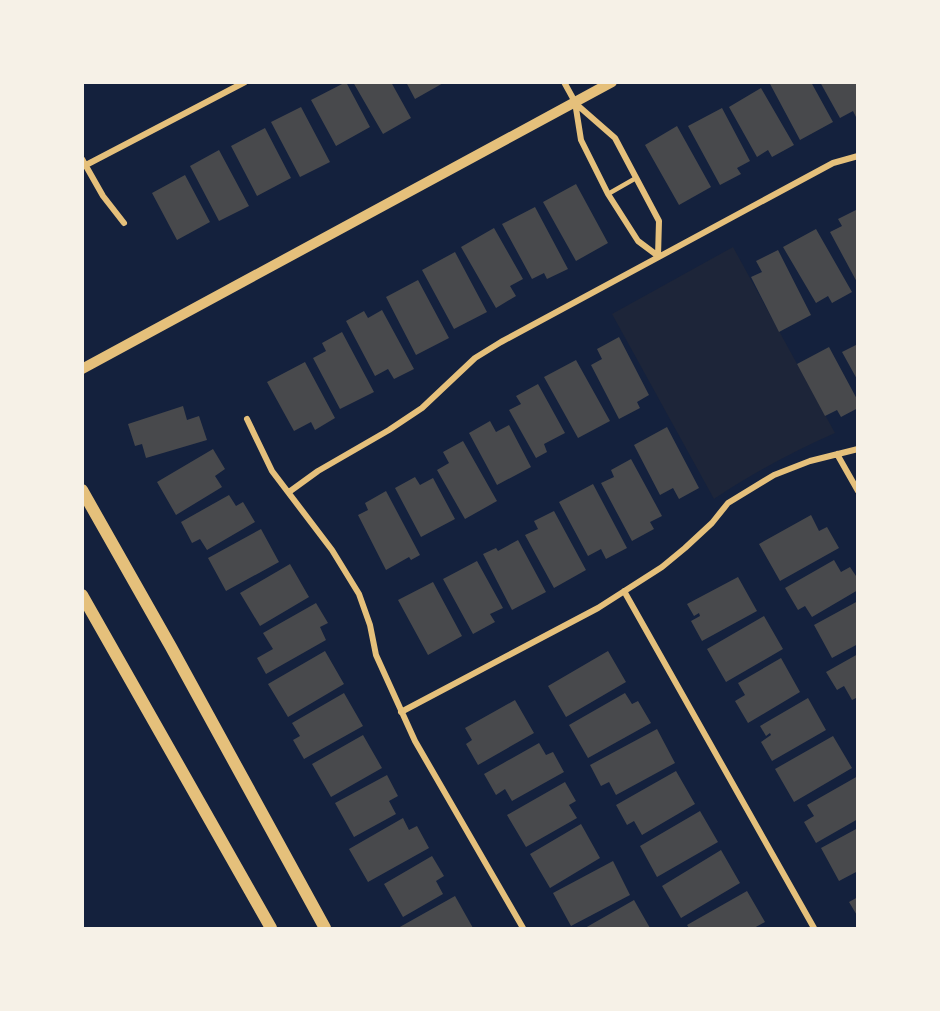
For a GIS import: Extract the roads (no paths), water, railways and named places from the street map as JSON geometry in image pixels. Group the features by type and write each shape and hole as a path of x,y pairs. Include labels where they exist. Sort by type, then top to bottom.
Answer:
{"main road":[{"path":"82,490 325,928"},
{"path":"82,595 268,928"}],"street":[{"path":"124,223 103,196 84,162 245,82"},
{"path":"564,82 575,102 615,138 659,221 658,256"},
{"path":"82,369 612,82"},
{"path":"575,102 581,140 608,194 638,241 658,256"},
{"path":"289,492 318,471 422,408 475,358 501,342 833,163 858,156"},
{"path":"247,419 272,471 332,550 359,594 370,625 376,655 415,741 523,928"},
{"path":"401,712 598,608 662,567 712,523 728,503 774,476 810,461 858,449"},
{"path":"837,454 858,491"},
{"path":"624,591 814,928"}],"lane":[{"path":"608,194 636,178"}]}
